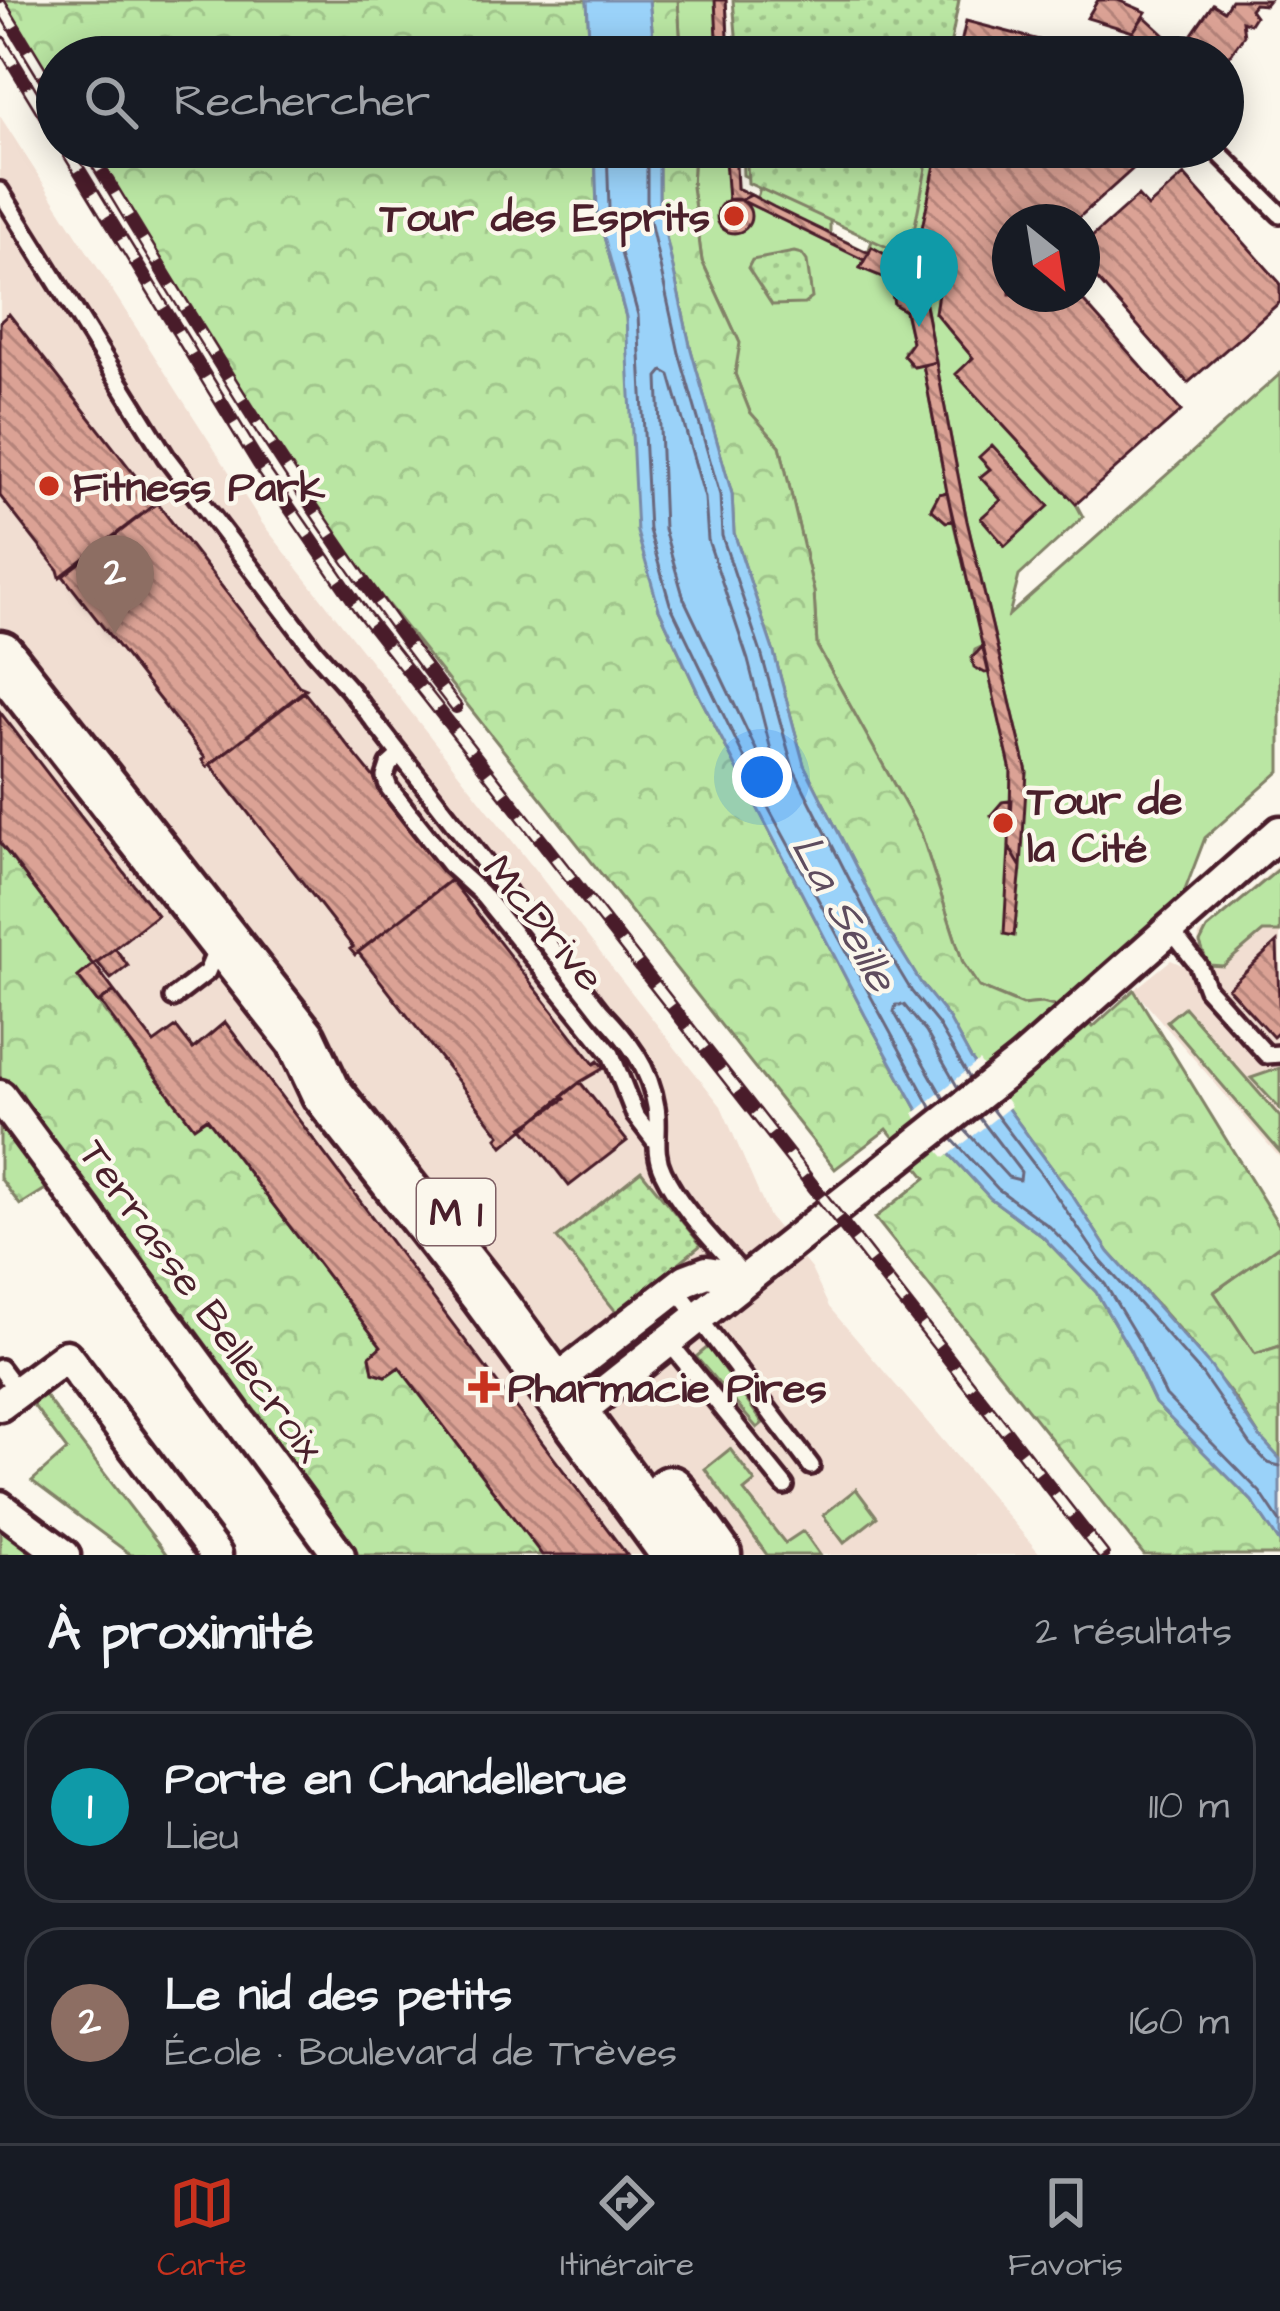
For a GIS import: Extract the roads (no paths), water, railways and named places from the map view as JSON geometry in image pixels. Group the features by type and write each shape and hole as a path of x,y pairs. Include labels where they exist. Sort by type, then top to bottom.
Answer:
{"main road":[{"name":"M 1","path":"0,656 301,1039 326,1092 716,1555"},
{"name":"M 1","path":"575,1391 677,1555"}],"street":[{"path":"575,1391 668,1341 1021,1061 1280,832"},
{"name":"Terrasse Bellecroix","path":"0,1096 339,1555"},
{"path":"575,1391 676,1288 707,1272 746,1279"},
{"path":"6,1388 66,1356 215,1555"},
{"path":"0,1507 64,1555"}],"lane":[{"path":"1231,168 1280,214"},
{"path":"0,191 166,457 592,1001 634,1048 657,1108 655,1142 663,1174 746,1279"},
{"name":"McDrive","path":"400,755 385,776 389,788 611,1054 634,1115 655,1142"},
{"path":"1170,929 1198,965 1207,988 1267,1055 1280,1054"},
{"path":"173,998 207,972 222,935"},
{"path":"707,1272 713,1246 710,1235"},
{"path":"676,1288 811,1466"},
{"path":"668,1341 785,1486"}],"water":[{"path":"587,0 649,0 653,36 589,36"},
{"name":"La Seille","path":"596,168 659,168 659,205 691,350 732,494 734,533 774,653 804,765 887,928 971,1059 1109,1252 1211,1367 1280,1459 1280,1543 1252,1501 1155,1403 1096,1292 1042,1236 990,1198 931,1134 700,697 659,609 637,532 626,317 597,211"}],"railway":[{"path":"0,4 36,63"},
{"path":"0,41 36,100"},
{"path":"78,168 259,464 361,611 1103,1555"},
{"path":"100,168 309,502 456,707"}],"place":[{"name":"Tour des Esprits","path":"734,216"},
{"name":"Porte en Chandellerue","path":"919,327"},
{"name":"Fitness Park","path":"49,486"},
{"name":"Le nid des petits","path":"115,634"},
{"name":"Tour de la Cité","path":"1003,823"},
{"name":"Pharmacie Pires","path":"484,1387"}]}
